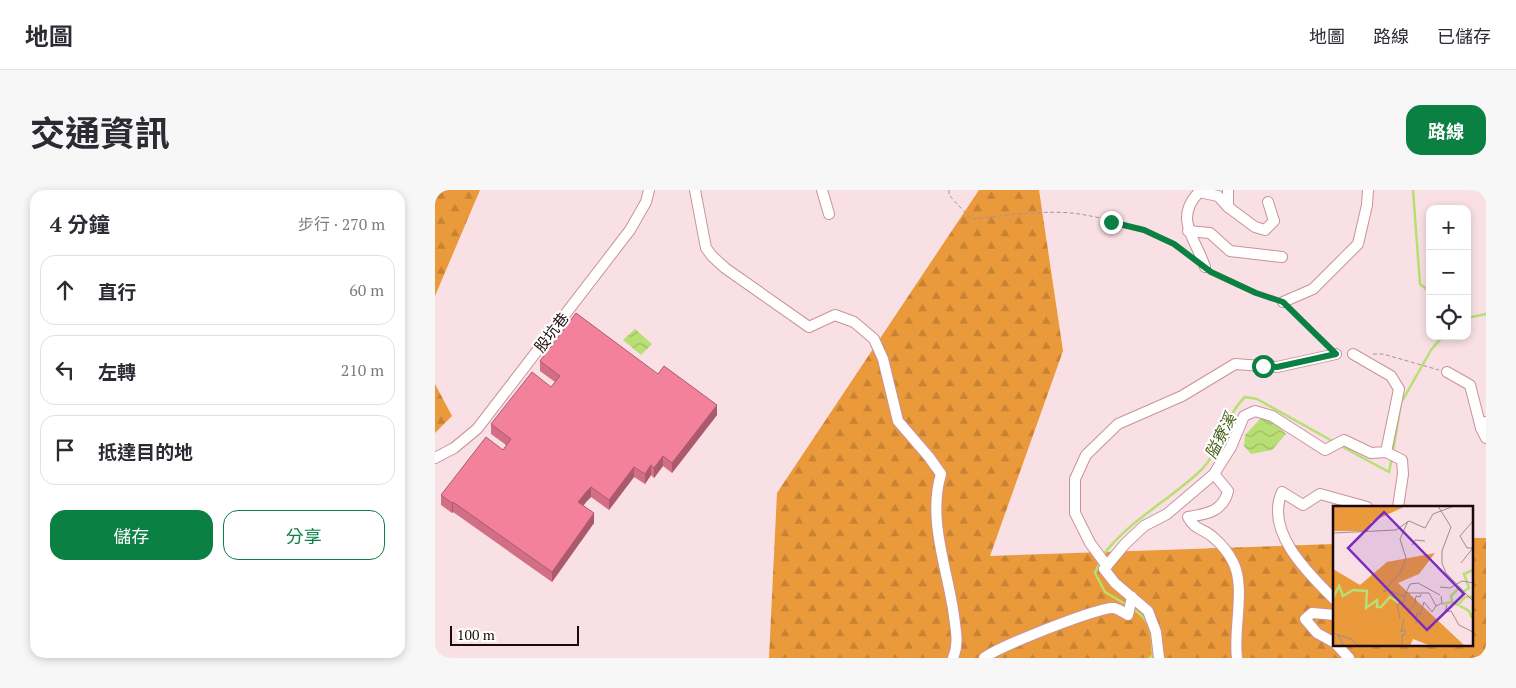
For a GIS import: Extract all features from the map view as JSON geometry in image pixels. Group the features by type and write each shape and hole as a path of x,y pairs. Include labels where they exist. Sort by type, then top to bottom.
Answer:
{"street":[{"name":"股坑巷","path":"435,458 462,443 477,429 630,230 646,202 649,190"},
{"path":"695,190 706,248 725,268 809,326 835,315 855,322 874,339 883,360 897,421 929,456 941,474 936,491 937,526 951,592 958,646 953,658"},
{"path":"821,190 829,214"},
{"path":"1228,190 1228,207"},
{"path":"1283,302 1313,288 1357,244 1367,205 1367,190"},
{"path":"1205,267 1198,246 1188,231 1186,218 1191,201 1199,192 1218,196 1228,207 1255,227 1265,230 1274,221 1268,202"},
{"path":"1188,231 1210,233 1230,251 1282,257"},
{"path":"1106,566 1090,543 1075,513 1075,479 1086,455 1118,424 1182,396 1235,364 1277,367 1336,354"},
{"path":"1353,354 1391,376 1399,389 1386,452"},
{"path":"1447,372 1470,385 1484,425 1486,438"},
{"path":"1159,658 1157,632 1148,610 1115,583 1104,569 1125,544 1144,526 1167,514 1214,474 1231,447 1244,416 1255,411 1272,416 1325,450 1344,440 1371,453 1386,452 1402,460 1403,474 1398,506"},
{"path":"1214,474 1228,491 1226,500 1212,513 1188,517 1193,526 1213,537 1233,562 1238,576 1234,646 1237,658"},
{"path":"1333,598 1290,549 1283,532 1279,500 1283,492 1303,505 1319,494 1363,506"},
{"path":"984,658 1001,648 1093,612 1113,608 1128,615 1132,597"},
{"path":"1333,615 1312,613 1305,619 1317,633 1333,642"},
{"path":"1338,646 1349,658"}],"path":[{"path":"949,190 949,195 971,219 1024,214 1077,213 1144,230 1174,244 1190,256"},
{"path":"1205,267 1256,293 1283,302 1336,354"},
{"path":"1373,354 1392,356 1447,372"}],"green space":[{"path":"435,190 480,190 435,296"},
{"path":"979,190 1039,190 1063,351 990,556 1333,544 1333,646 1473,646 1473,538 1486,538 1486,658 769,658 777,493"},
{"path":"435,384 452,416 435,433"}],"water":[{"path":"635,329 652,344 641,355 623,340"},
{"path":"1262,417 1272,420 1286,434 1272,450 1251,454 1244,446 1245,435"}],"building":[{"path":"576,313 658,374 664,366 717,405 672,463 663,456 654,468 651,465 645,474 634,467 609,500 591,487 587,491 578,502 594,513 552,572 441,495 486,437 503,450 511,439 491,424 532,372 551,387 560,376 540,361"}],"waterway":[{"path":"1413,190 1420,284 1426,289"},
{"name":"隘寮溪","path":"1471,317 1486,314"},
{"name":"隘寮溪","path":"1393,452 1401,403 1431,350 1440,340"},
{"name":"隘寮溪","path":"1103,555 1125,531 1207,464 1232,415 1245,397 1257,399 1334,442"},
{"name":"隘寮溪","path":"1339,445 1389,472 1392,457"},
{"name":"隘寮溪","path":"1100,562 1095,573 1105,592 1127,605"},
{"name":"隘寮溪","path":"1132,608 1144,618 1150,628 1153,655 1150,658"}],"route":[{"path":"1111,222 1144,230 1174,244 1211,272 1256,293 1283,302 1336,354 1277,367 1263,366"}]}
